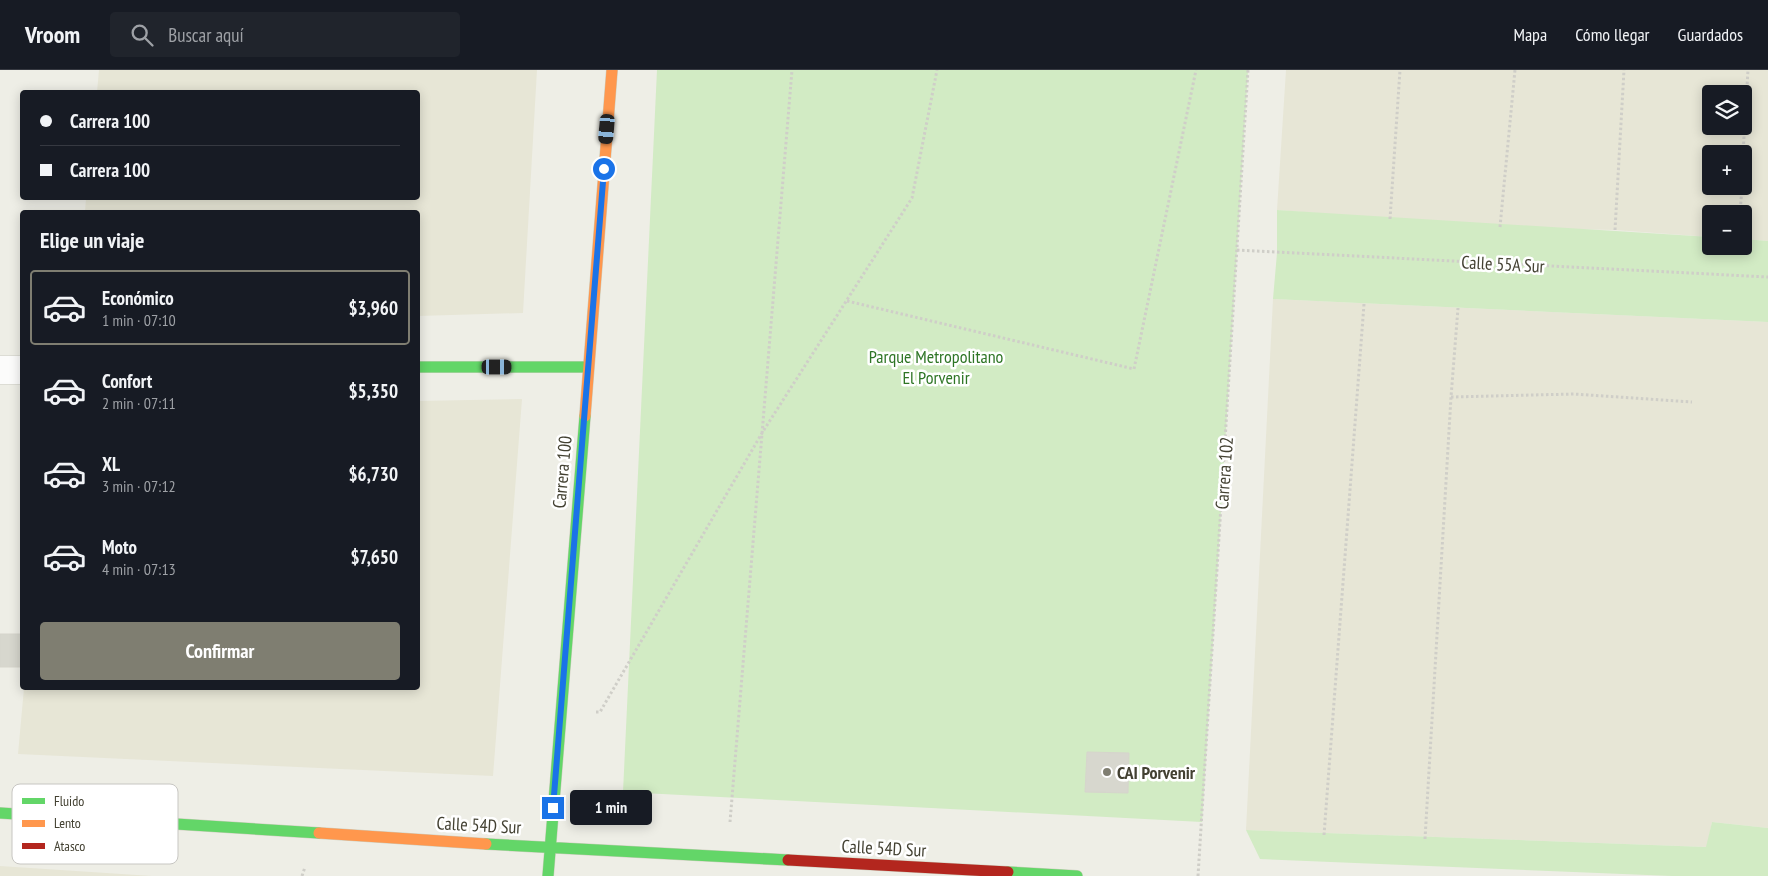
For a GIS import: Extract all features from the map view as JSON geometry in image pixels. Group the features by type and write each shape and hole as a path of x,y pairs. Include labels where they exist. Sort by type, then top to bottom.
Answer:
{"street":[{"name":"Carrera 100","path":"548,876 612,70"},
{"path":"420,367 588,367"},
{"path":"0,370 20,370"},
{"name":"Calle 54D Sur","path":"178,824 1077,876"}],"path":[{"path":"727,856 792,70"},
{"path":"561,713 600,712 762,433 912,198 938,70"},
{"path":"847,300 1134,369 1196,70"},
{"name":"Carrera 102","path":"1198,876 1248,70"},
{"path":"1390,219 1400,70"},
{"path":"1500,227 1515,70"},
{"path":"1615,230 1624,70"},
{"path":"1744,145 1748,70"},
{"name":"Calle 55A Sur","path":"1237,250 1768,277"},
{"path":"1324,835 1364,304"},
{"path":"1425,839 1451,396 1458,308"},
{"path":"1451,396 1574,394 1692,402"}],"shaded area":[{"path":"99,70 537,70 523,313 420,316 420,210 85,210 86,200 420,200 420,90 97,90"},
{"path":"1286,70 1768,70 1768,241 1752,240 1752,205 1702,205 1702,236 1615,230 1500,227 1277,210"},
{"path":"1273,299 1768,322 1768,828 1712,822 1707,847 1246,830"},
{"path":"522,399 493,776 18,754 24,690 420,690 420,401"},
{"path":"0,866 152,876 0,876"}],"green space":[{"name":"Parque Metropolitano El Porvenir","path":"657,70 1248,70 1202,822 623,792"},
{"path":"1277,210 1702,236 1702,255 1752,255 1752,240 1768,241 1768,322 1273,299 1277,253"},
{"path":"1712,822 1768,828 1768,876 1672,876 1260,859 1246,830 1706,847"}],"building":[{"path":"0,634 20,634 20,667 0,667"},
{"name":"CAI Porvenir","path":"1087,752 1129,753 1128,793 1085,792"}],"traffic: fast":[{"path":"420,367 588,367"},
{"path":"548,876 585,416"},
{"path":"0,813 12,814"},
{"path":"178,824 319,833"},
{"path":"486,844 788,860"},
{"path":"1008,872 1077,876"}],"traffic: slow":[{"path":"585,416 612,70"},
{"path":"319,833 486,844"}],"traffic: jam":[{"path":"788,860 1008,872"}],"place":[{"name":"CAI Porvenir","path":"1107,772"}],"route":[{"path":"553,808 604,169"}]}
